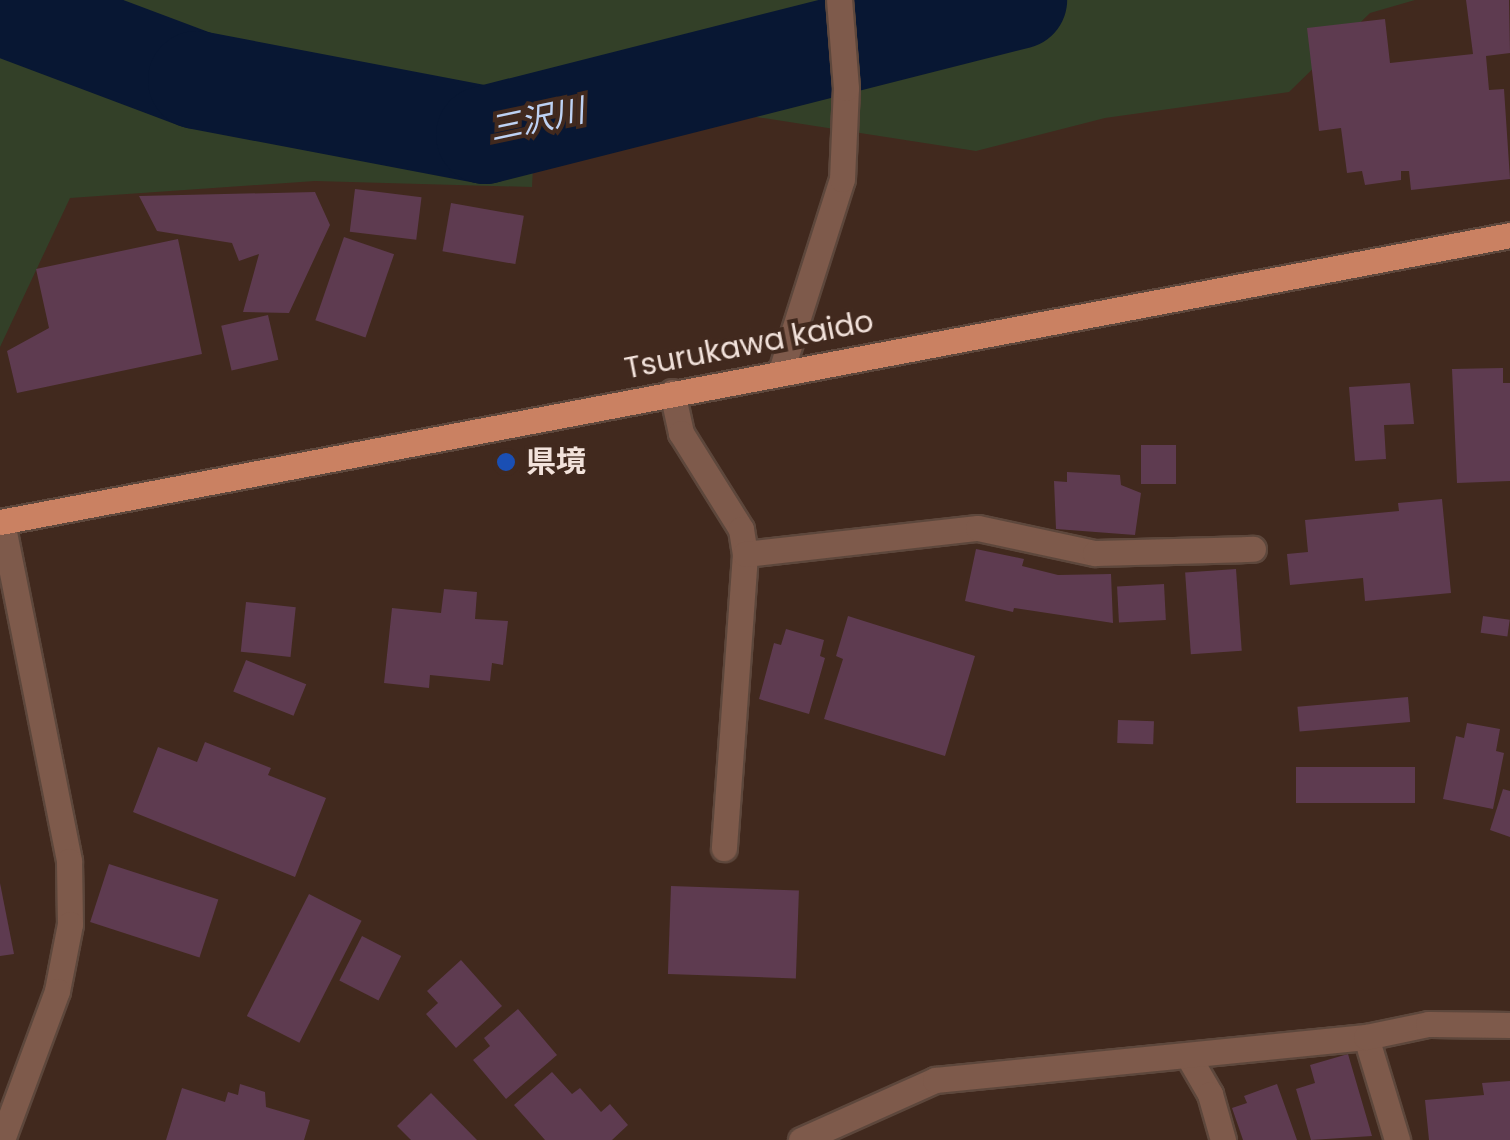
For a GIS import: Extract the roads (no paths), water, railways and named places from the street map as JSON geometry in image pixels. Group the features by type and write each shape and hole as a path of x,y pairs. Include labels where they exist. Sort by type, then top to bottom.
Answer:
{"main road":[{"name":"Tsurukawa kaido","path":"1,522 1510,235"}],"street":[{"path":"781,371 842,179 846,88 839,12"},
{"path":"672,392 680,433 741,529 746,554 724,848"},
{"path":"1,522 68,861 70,924 57,991 2,1140"},
{"path":"746,554 978,528 1096,553 1253,549"},
{"path":"801,1140 934,1080 1049,1065 1366,1038 1428,1024 1510,1025"},
{"path":"1366,1038 1396,1140"},
{"path":"1188,1056 1210,1094 1223,1140"}],"waterway":[{"name":"三沢川","path":"0,6 197,80 485,135 1018,0"}],"place":[{"name":"県境","path":"506,462"}]}
